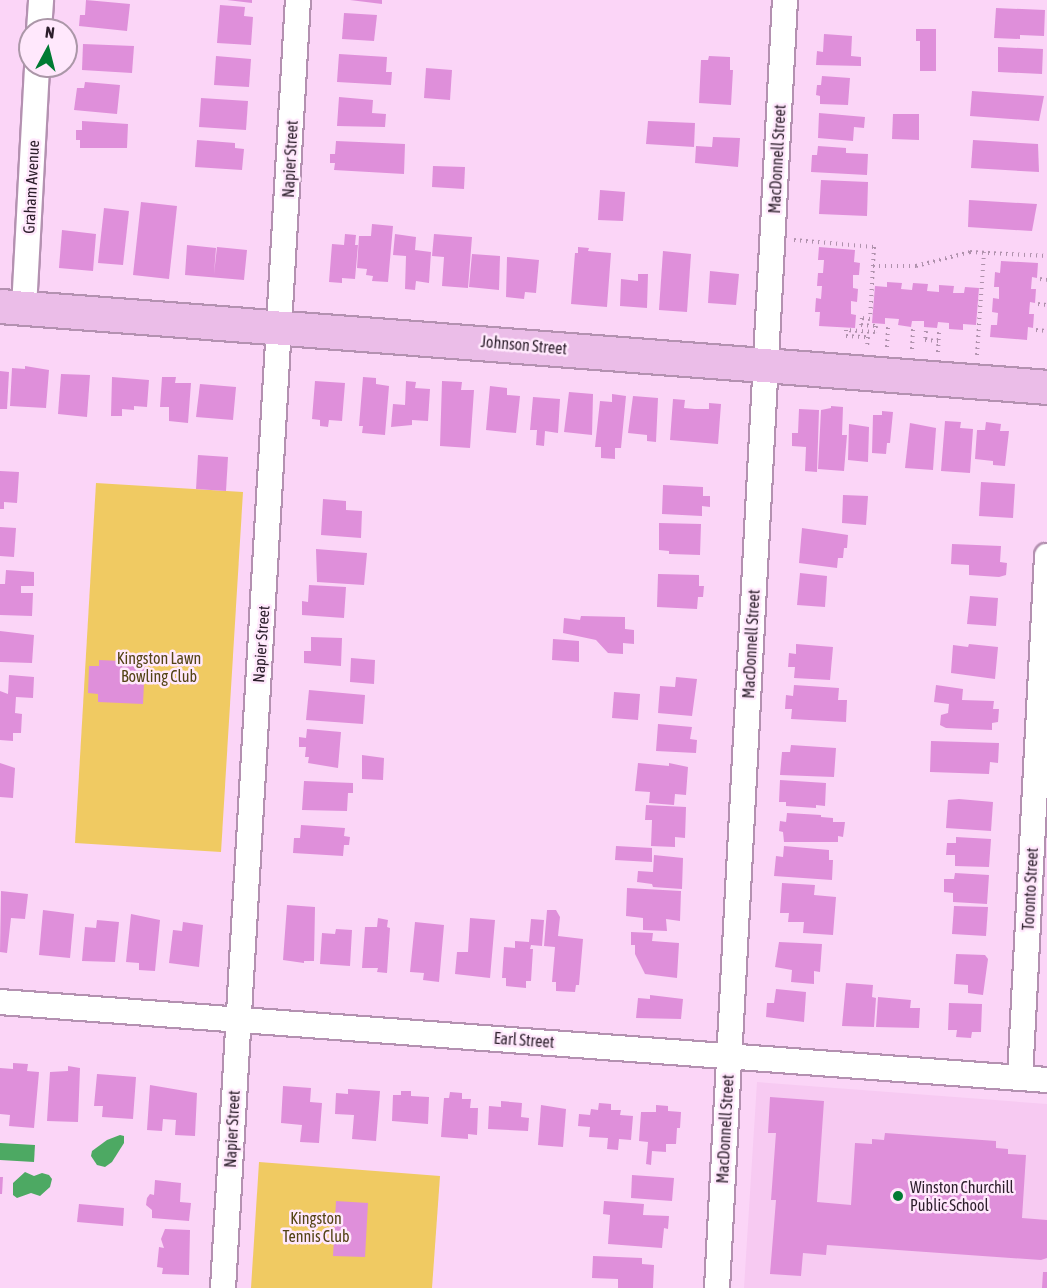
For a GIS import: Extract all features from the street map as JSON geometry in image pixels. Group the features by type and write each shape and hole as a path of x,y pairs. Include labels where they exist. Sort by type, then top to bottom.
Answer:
{"main road":[{"name":"Johnson Street","path":"12,307 1047,387"}],"street":[{"path":"40,18 41,0"},
{"name":"Napier Street","path":"224,1288 298,0"},
{"name":"MacDonnell Street","path":"717,1288 785,0"},
{"name":"Graham Avenue","path":"12,307 36,78"},
{"name":"Toronto Street","path":"1020,1078 1047,556"},
{"name":"Earl Street","path":"0,1002 1047,1080"}],"path":[{"path":"789,240 871,245 875,250 870,319 862,318 861,325 876,326 875,332 846,330 846,336 868,337 867,356"},
{"path":"976,364 984,252"},
{"path":"873,266 907,267 962,253 1047,256"},
{"path":"1040,279 1047,280"},
{"path":"1038,304 1047,305"},
{"path":"886,357 888,327"},
{"path":"911,359 913,329"},
{"path":"1036,330 1047,331"},
{"path":"926,331 925,340 939,341"},
{"path":"938,361 939,332"}],"shaded area":[{"name":"Winston Churchill Public School","path":"757,1082 1047,1104 1047,1288 744,1288"},
{"path":"120,1135 124,1136 124,1143 112,1162 105,1167 97,1165 91,1156 92,1151 107,1140"},
{"path":"0,1143 35,1145 34,1162 0,1160"},
{"path":"25,1172 34,1176 42,1173 49,1175 52,1179 50,1187 40,1196 31,1193 17,1198 13,1195 13,1183"}],"green space":[{"name":"Kingston Lawn Bowling Club","path":"96,483 243,492 221,852 75,843"},
{"name":"Kingston Tennis Club","path":"259,1162 440,1176 432,1288 251,1288"}],"building":[{"path":"86,0 130,4 127,31 79,26 80,15 85,15"},
{"path":"227,0 252,0 252,3"},
{"path":"350,0 382,0 382,4"},
{"path":"220,5 245,7 244,16 253,17 251,45 217,43"},
{"path":"996,8 1045,10 1044,36 1020,35 1020,39 994,38"},
{"path":"344,13 377,15 374,41 342,39"},
{"path":"916,29 936,29 936,71 920,71 920,41 916,41"},
{"path":"824,34 852,36 851,56 861,57 861,66 816,65 817,51 823,52"},
{"path":"83,44 134,46 132,73 82,70"},
{"path":"998,47 1043,49 1042,74 998,72"},
{"path":"339,54 387,57 386,72 392,72 391,85 337,82"},
{"path":"216,56 251,59 249,87 214,85"},
{"path":"709,56 730,57 730,70 733,70 731,105 699,103 701,60 708,60"},
{"path":"426,68 452,70 450,100 424,98"},
{"path":"822,76 850,78 848,105 820,104 820,96 816,95 817,85 821,85"},
{"path":"85,82 120,85 117,114 74,110 77,88 84,88"},
{"path":"972,91 1044,96 1039,121 970,116"},
{"path":"339,97 373,100 372,113 386,114 385,127 337,126"},
{"path":"201,98 248,101 246,130 199,127"},
{"path":"819,113 865,117 864,128 854,127 853,141 818,138"},
{"path":"893,114 919,114 919,140 892,139"},
{"path":"82,121 128,124 127,148 80,148 80,140 76,140 76,130 82,130"},
{"path":"648,121 695,123 694,147 646,144"},
{"path":"713,137 740,138 738,167 695,163 696,146 712,147"},
{"path":"197,140 235,143 235,148 244,149 242,170 195,167"},
{"path":"973,140 1038,144 1039,172 971,168"},
{"path":"336,141 405,144 404,174 334,170 335,163 330,163 330,154 335,154"},
{"path":"818,146 846,148 846,153 868,154 867,175 811,172 812,155 817,155"},
{"path":"433,166 465,167 464,189 432,187"},
{"path":"821,180 868,182 867,216 819,214"},
{"path":"600,190 625,192 623,221 598,220"},
{"path":"969,200 1037,204 1032,231 968,227"},
{"path":"141,202 177,206 169,279 133,275"},
{"path":"104,208 129,211 123,265 98,263"},
{"path":"372,224 393,226 388,282 372,281 373,276 366,275 367,269 357,268 359,236 371,236"},
{"path":"62,230 96,234 93,271 59,268"},
{"path":"345,234 356,235 355,245 358,245 355,279 342,278 342,283 329,282 332,244 344,245"},
{"path":"395,234 416,237 415,250 431,252 429,283 416,281 415,290 405,289 406,256 393,255"},
{"path":"434,234 472,237 468,288 442,286 444,257 432,256"},
{"path":"187,245 216,248 214,274 217,247 247,250 244,280 185,275"},
{"path":"578,247 589,248 588,251 611,253 607,307 571,304 575,253 578,253"},
{"path":"819,247 855,250 854,262 860,263 859,275 853,275 853,288 858,289 857,302 851,301 851,314 856,315 855,328 819,326 820,312 815,312 816,298 821,299 822,286 817,286 818,273 823,273 824,260 818,260"},
{"path":"663,251 691,254 687,312 659,310"},
{"path":"472,254 500,256 499,290 469,287"},
{"path":"507,257 539,260 536,293 525,292 524,299 506,297"},
{"path":"1001,261 1038,263 1037,278 1032,277 1031,289 1036,289 1035,303 1030,302 1029,314 1034,314 1033,328 1028,327 1027,340 990,337 991,325 997,325 998,313 992,312 993,298 999,299 999,287 994,287 995,272 1000,273"},
{"path":"710,271 739,274 736,305 708,303"},
{"path":"638,274 648,274 647,308 620,306 621,279 638,281"},
{"path":"887,282 902,283 901,289 912,290 913,283 928,284 927,291 939,292 939,285 954,286 953,293 964,293 965,287 979,288 976,325 963,324 963,330 949,329 949,323 938,322 937,328 924,327 924,321 912,321 911,327 898,325 899,319 885,318 885,324 872,323 875,286 887,287"},
{"path":"25,366 49,370 46,408 10,406 12,368 25,369"},
{"path":"0,371 9,372 7,409 0,409"},
{"path":"61,374 90,375 87,417 58,414"},
{"path":"112,377 149,380 147,407 134,406 134,410 122,409 122,416 111,416"},
{"path":"162,377 176,377 175,383 191,383 188,423 169,421 169,407 160,407"},
{"path":"363,377 376,378 376,384 389,386 385,435 362,433 363,426 359,426"},
{"path":"315,381 345,383 342,421 329,420 328,427 320,426 320,420 312,419"},
{"path":"406,381 416,382 415,388 430,389 428,421 412,420 412,425 391,427 393,404 405,405"},
{"path":"442,381 462,382 461,390 474,390 470,448 440,446"},
{"path":"200,384 236,387 233,420 196,417"},
{"path":"490,386 507,388 507,395 520,396 516,433 486,430"},
{"path":"569,392 593,394 592,435 564,432"},
{"path":"612,394 626,396 621,448 615,448 615,459 601,458 601,447 595,447 600,401 612,402"},
{"path":"633,396 658,398 656,442 647,441 647,435 628,433"},
{"path":"533,397 560,399 558,433 545,431 544,446 536,445 537,430 530,430"},
{"path":"673,399 685,400 684,408 709,409 709,403 721,404 718,444 670,440"},
{"path":"831,406 843,407 842,435 847,435 844,471 818,469 821,410 831,408"},
{"path":"799,409 819,410 817,472 805,471 806,447 792,446 792,433 798,433"},
{"path":"882,411 893,412 890,443 887,443 886,454 872,453 873,415 882,415"},
{"path":"945,421 961,422 960,428 973,429 970,473 941,471"},
{"path":"986,422 1001,424 1000,431 1009,431 1005,466 993,465 993,461 975,459 977,430 985,430"},
{"path":"910,423 936,428 933,470 905,468"},
{"path":"849,424 869,427 868,462 848,460"},
{"path":"198,455 228,457 226,491 196,489"},
{"path":"0,471 19,472 17,503 4,502 4,509 0,509"},
{"path":"981,482 1015,484 1013,518 979,516"},
{"path":"663,485 703,487 703,496 710,496 710,507 702,506 702,516 662,514"},
{"path":"843,495 868,496 866,525 842,523"},
{"path":"323,499 346,501 346,510 362,511 361,538 321,535"},
{"path":"659,523 701,524 700,555 669,554 669,551 659,550"},
{"path":"0,527 16,528 14,557 0,556"},
{"path":"802,528 848,535 847,548 844,548 843,558 838,558 837,568 799,563"},
{"path":"952,544 1001,546 1000,562 1007,563 1006,575 999,577 969,575 969,565 951,564"},
{"path":"316,549 367,553 364,585 317,582"},
{"path":"6,570 34,572 34,586 21,586 21,593 33,593 32,616 0,615 0,584 5,584"},
{"path":"800,573 827,576 825,607 797,605"},
{"path":"658,574 699,575 699,586 704,586 703,597 698,597 697,609 657,607"},
{"path":"309,585 346,587 344,618 302,615 302,601 308,602"},
{"path":"970,596 998,598 996,626 967,624"},
{"path":"581,616 625,617 625,629 634,630 634,644 623,643 623,654 608,653 596,640 563,633 564,618 580,620"},
{"path":"0,631 34,635 32,663 0,662"},
{"path":"311,637 342,638 341,666 304,663 304,651 311,651"},
{"path":"553,639 579,641 579,662 552,660"},
{"path":"796,644 833,647 830,680 794,678 795,667 788,667 789,653 796,654"},
{"path":"969,644 998,647 995,679 951,673 953,645 968,647"},
{"path":"351,658 375,660 374,684 350,682"},
{"name":"Kingston Lawn Bowling Club","path":"99,660 145,662 143,704 98,702 98,694 88,693 89,666 99,666"},
{"path":"9,675 34,677 33,698 16,697 15,713 22,714 21,733 13,733 13,741 0,740 0,691 8,694"},
{"path":"676,677 697,679 692,716 658,713 660,686 675,687"},
{"path":"794,685 839,688 838,700 847,700 846,722 791,719 792,709 785,709 786,695 793,696"},
{"path":"936,685 963,689 962,700 994,701 993,709 999,709 998,722 992,723 992,730 946,728 940,725 941,715 948,713 949,704 934,702"},
{"path":"309,690 365,695 363,724 306,720"},
{"path":"614,692 640,694 638,720 612,718"},
{"path":"658,724 692,727 690,739 697,740 696,753 656,751"},
{"path":"307,729 341,732 338,768 308,763 309,757 305,757 306,747 299,747 299,737 306,738"},
{"path":"931,741 999,743 998,763 990,762 989,774 930,772"},
{"path":"791,745 836,748 834,777 780,775 782,752 790,752"},
{"path":"362,755 384,758 383,780 362,779"},
{"path":"0,763 15,768 13,798 0,797"},
{"path":"638,763 669,766 669,763 688,767 686,795 675,794 674,805 649,803 650,792 635,791"},
{"path":"780,780 826,783 825,806 816,805 816,808 786,806 786,802 779,802"},
{"path":"304,781 353,783 353,793 348,793 347,811 302,810"},
{"path":"948,800 993,802 991,831 946,828"},
{"path":"646,805 686,807 685,838 675,837 675,847 651,846 652,820 645,820"},
{"path":"787,813 821,815 821,817 833,818 833,822 845,822 843,837 838,836 838,842 784,842 783,832 779,831 780,821 786,822"},
{"path":"301,825 345,828 344,836 350,837 349,845 344,845 343,856 293,853 294,838 300,838"},
{"path":"956,837 991,839 989,867 955,866 955,855 946,855 947,843 956,843"},
{"path":"616,846 652,848 652,862 615,860"},
{"path":"784,846 829,850 829,860 833,860 832,880 774,876 776,856 783,857"},
{"path":"654,855 683,858 682,889 653,887 652,884 637,882 638,871 653,872"},
{"path":"955,873 989,875 987,904 953,902 953,893 944,892 944,879 954,879"},
{"path":"782,883 815,885 814,895 836,897 833,935 803,933 804,922 788,922 789,913 780,913"},
{"path":"627,888 681,891 680,921 666,919 667,931 643,930 643,918 626,916"},
{"path":"1,891 28,894 25,919 11,918 7,953 0,952"},
{"path":"287,905 315,907 314,961 304,961 304,963 283,960"},
{"path":"954,906 988,907 986,936 952,934"},
{"path":"43,910 74,914 70,958 39,955"},
{"path":"547,910 556,910 560,917 558,936 583,939 579,985 576,985 575,992 556,991 556,982 552,982 555,947 544,946"},
{"path":"131,914 160,920 155,971 139,970 139,963 126,962"},
{"path":"378,918 388,920 387,927 390,928 387,973 377,972 378,968 362,968 365,927 377,927"},
{"path":"470,918 495,920 490,978 455,974 457,952 468,952"},
{"path":"531,919 544,920 542,946 531,945 530,949 533,949 531,981 526,981 526,988 506,986 506,978 502,978 504,947 515,948 515,941 529,942"},
{"path":"97,920 119,922 115,962 82,961 85,927 96,928"},
{"path":"183,922 203,925 199,967 169,963 173,930 182,931"},
{"path":"415,922 444,925 439,982 423,980 424,973 410,972"},
{"path":"336,929 352,930 350,966 320,964 322,933 335,934"},
{"path":"631,932 653,933 652,941 679,943 677,978 645,974 635,954 635,945 631,945"},
{"path":"779,942 822,944 820,972 814,971 814,984 791,982 792,970 775,967"},
{"path":"956,954 985,955 988,959 983,995 968,993 968,985 954,984"},
{"path":"846,983 873,985 872,997 876,998 874,1027 842,1026"},
{"path":"776,989 806,992 804,1022 766,1017 767,1003 774,1003"},
{"path":"650,995 683,999 681,1019 636,1018 638,998 650,999"},
{"path":"878,997 911,1000 910,1008 920,1008 919,1028 876,1027"},
{"path":"949,1003 982,1004 981,1032 972,1032 971,1038 956,1037 957,1030 948,1030"},
{"path":"13,1063 28,1064 27,1071 39,1072 34,1128 9,1126 10,1115 0,1114 0,1068 13,1069"},
{"path":"68,1066 80,1068 78,1122 47,1121 50,1072 68,1071"},
{"path":"97,1074 136,1077 133,1119 102,1117 103,1106 94,1106"},
{"path":"150,1085 197,1093 195,1136 175,1135 176,1120 163,1119 162,1131 147,1130"},
{"path":"283,1086 311,1088 310,1102 322,1103 319,1143 300,1142 302,1125 281,1123"},
{"path":"348,1089 380,1091 376,1141 352,1139 354,1115 335,1114 336,1093 348,1094"},
{"path":"401,1091 411,1091 411,1096 429,1097 428,1124 392,1121 393,1095 401,1095"},
{"path":"450,1092 462,1093 462,1099 471,1099 470,1108 478,1108 477,1135 468,1134 468,1139 441,1137 444,1098 449,1098"},
{"name":"Winston Churchill Public School","path":"770,1097 824,1101 817,1202 851,1205 855,1143 872,1144 872,1139 884,1140 885,1133 996,1141 996,1148 1008,1149 1008,1154 1026,1155 1022,1218 1047,1220 1047,1258 1041,1260 827,1245 826,1255 803,1253 801,1276 770,1274 776,1200 771,1200 776,1133 768,1133"},
{"path":"501,1101 522,1103 521,1117 529,1118 528,1131 488,1129 489,1106 501,1107"},
{"path":"599,1103 611,1104 611,1110 621,1110 620,1115 633,1116 631,1140 619,1139 618,1150 607,1149 608,1138 589,1137 590,1127 578,1126 579,1114 590,1115 591,1109 598,1110"},
{"path":"541,1105 566,1109 563,1147 538,1145"},
{"path":"656,1105 668,1106 668,1111 681,1112 680,1128 677,1128 676,1144 666,1144 666,1152 652,1151 651,1165 646,1164 648,1142 639,1141 641,1112 656,1112"},
{"path":"632,1175 674,1178 672,1201 631,1198"},
{"path":"0,1177 3,1177 2,1194 0,1194"},
{"path":"155,1180 181,1183 180,1202 191,1203 189,1221 152,1218 152,1210 146,1205 150,1194 154,1195"},
{"path":"336,1201 368,1203 365,1257 333,1256"},
{"path":"604,1201 644,1204 643,1215 669,1216 668,1229 664,1228 662,1248 608,1244 610,1215 603,1214"},
{"path":"79,1204 124,1208 123,1226 77,1222"},
{"path":"165,1229 190,1230 189,1275 162,1274 163,1268 157,1267 159,1247 164,1248 161,1239"},
{"path":"593,1256 642,1258 642,1264 654,1265 653,1288 618,1288 618,1279 592,1278"},
{"path":"1043,1272 1047,1272 1047,1288 1042,1288"}],"place":[{"name":"Winston Churchill Public School","path":"898,1196"}]}
